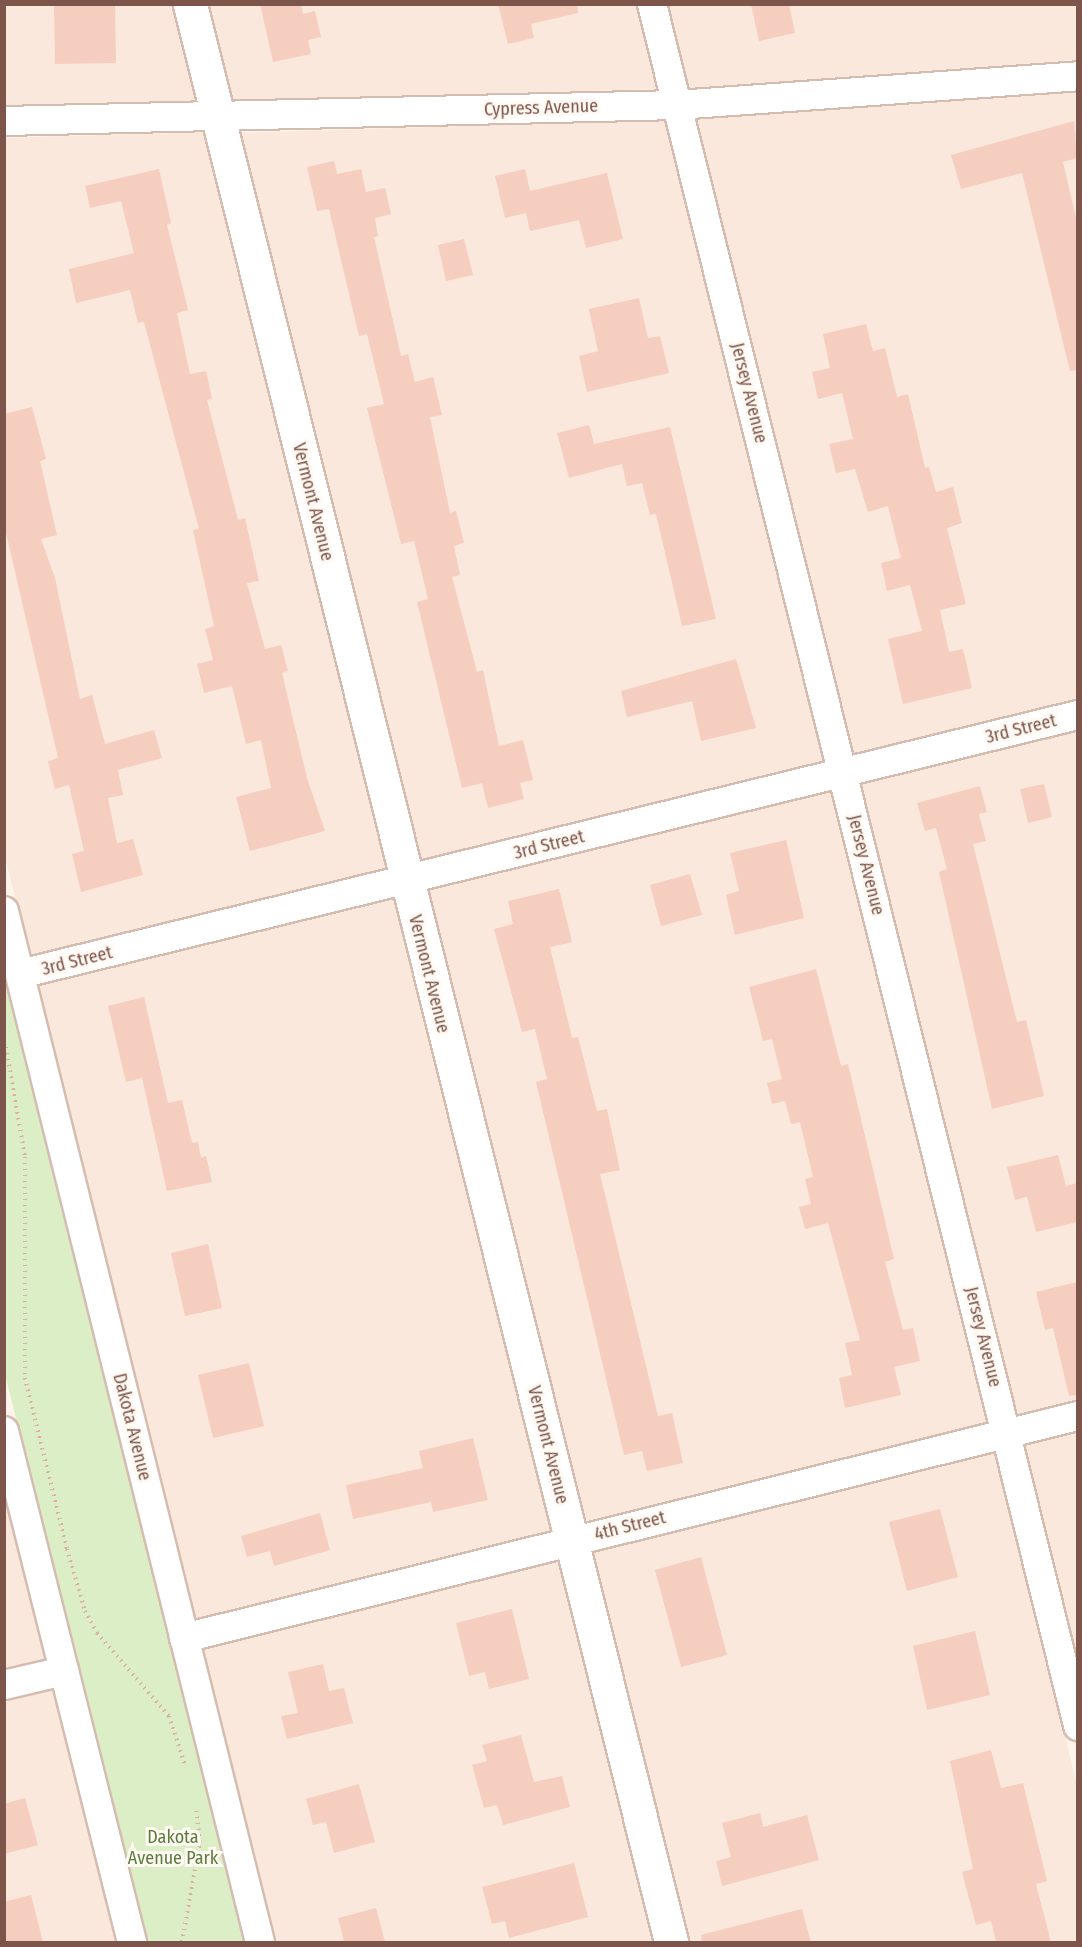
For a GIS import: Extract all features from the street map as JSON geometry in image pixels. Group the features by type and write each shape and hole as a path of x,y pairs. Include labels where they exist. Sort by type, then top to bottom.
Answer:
{"street":[{"name":"Vermont Avenue","path":"190,4 671,1942"},
{"name":"Jersey Avenue","path":"652,4 1077,1726"},
{"name":"Cypress Avenue","path":"4,121 677,105 1077,76"},
{"name":"3rd Street","path":"20,974 1077,715"},
{"name":"Dakota Avenue","path":"4,911 260,1942"},
{"name":"4th Street","path":"184,1638 1077,1416"},
{"path":"4,1431 132,1942"},
{"path":"4,1685 64,1671"}],"path":[{"path":"4,1037 26,1157 24,1378 85,1611 97,1633 169,1716 186,1768"},
{"path":"182,1942 200,1842 193,1797"}],"shaded area":[{"path":"4,5 176,5 200,101 5,106"},
{"path":"205,5 638,5 659,89 229,101"},
{"path":"667,5 1077,5 1077,60 688,88"},
{"path":"1077,92 1077,698 852,754 695,119"},
{"path":"667,120 825,760 415,861 237,133"},
{"path":"208,132 388,868 30,956 4,853 4,138"},
{"path":"1077,731 1077,1399 1016,1415 860,785"},
{"path":"833,791 989,1422 581,1522 423,892"},
{"path":"396,899 554,1529 193,1619 37,986"},
{"path":"1077,1432 1077,1667 1024,1445"},
{"path":"997,1452 1077,1786 1077,1942 685,1942 589,1553"},
{"path":"4,1489 47,1659 5,1669 4,1669"},
{"path":"562,1559 657,1942 274,1942 201,1650"},
{"path":"55,1689 117,1942 5,1942 4,1702"}],"green space":[{"name":"Dakota Avenue Park","path":"4,964 248,1942 145,1942 5,1374"}],"building":[{"path":"54,4 115,4 116,63 55,64"},
{"path":"260,4 301,4 303,14 315,11 321,37 308,40 311,54 273,62"},
{"path":"498,4 577,4 578,13 531,24 534,38 508,44"},
{"path":"751,4 789,4 795,33 759,41"},
{"path":"1074,121 1077,158 1063,162 1077,222 1077,370 1070,371 1022,173 961,189 951,155"},
{"path":"334,161 337,174 361,169 366,192 385,188 391,214 375,218 378,236 374,237 401,356 408,354 415,382 433,377 442,415 430,417 450,513 456,511 464,543 454,546 460,575 452,577 477,672 483,670 499,746 523,740 533,780 520,783 524,799 488,808 482,783 462,788 417,602 428,599 414,541 401,544 367,408 384,404 367,334 359,336 329,209 317,211 307,167"},
{"path":"159,169 171,223 167,225 188,310 177,313 190,374 206,371 212,399 207,400 238,520 245,518 259,581 247,583 265,649 281,645 288,671 282,673 307,778 325,831 250,851 236,797 271,788 261,740 246,744 232,686 204,693 197,664 213,660 205,629 214,626 193,530 199,529 144,322 138,323 130,290 76,303 69,269 134,253 121,201 90,208 85,186"},
{"path":"525,169 530,191 607,173 623,239 586,248 579,220 530,231 526,213 505,218 495,176"},
{"path":"464,239 473,275 446,281 438,245"},
{"path":"639,298 648,338 660,336 669,373 587,392 579,356 598,351 589,309"},
{"path":"866,324 873,351 885,348 897,397 908,394 925,468 929,467 936,492 953,487 962,523 947,528 966,604 940,610 949,652 963,649 972,688 903,704 888,639 922,631 910,585 887,591 881,563 901,558 888,506 868,512 855,469 836,473 829,444 853,439 842,393 818,399 812,372 830,368 823,334"},
{"path":"32,407 46,459 40,461 57,535 41,539 55,578 80,699 92,695 105,744 154,730 162,758 118,770 123,795 108,798 117,843 133,839 143,875 81,892 72,854 84,851 69,785 55,789 48,761 58,758 4,524 4,414"},
{"path":"589,425 594,444 670,427 716,619 682,626 656,514 650,515 642,483 627,486 622,464 569,478 557,433"},
{"path":"736,659 756,728 701,741 692,701 627,717 621,691"},
{"path":"1044,784 1052,817 1028,823 1020,789"},
{"path":"980,786 987,812 979,814 986,841 973,844 1017,1022 1026,1020 1044,1096 992,1109 939,872 947,869 936,828 925,831 917,803"},
{"path":"786,840 804,918 735,935 726,895 739,891 730,853"},
{"path":"690,874 702,915 661,926 650,885"},
{"path":"559,889 572,942 550,947 572,1038 578,1037 597,1111 607,1109 620,1170 600,1174 658,1416 672,1413 683,1463 647,1471 642,1451 624,1455 536,1082 547,1079 535,1029 522,1032 494,929 513,924 508,901"},
{"path":"816,969 841,1066 848,1064 894,1259 885,1262 903,1330 913,1328 920,1361 894,1367 901,1395 845,1408 839,1378 852,1375 845,1343 860,1340 828,1223 805,1229 799,1207 811,1204 805,1179 813,1177 800,1122 791,1124 785,1101 772,1104 767,1083 782,1079 772,1039 763,1041 749,987"},
{"path":"144,997 168,1103 182,1100 192,1143 198,1142 201,1158 206,1156 212,1182 167,1191 142,1078 126,1082 108,1006"},
{"path":"1058,1155 1066,1186 1077,1183 1077,1222 1036,1232 1027,1197 1015,1200 1007,1167"},
{"path":"208,1244 222,1308 185,1316 171,1253"},
{"path":"1077,1282 1077,1395 1069,1396 1053,1328 1045,1330 1036,1292"},
{"path":"249,1363 264,1426 213,1438 198,1375"},
{"path":"473,1438 488,1500 433,1512 431,1502 353,1519 346,1485 423,1468 419,1451"},
{"path":"940,1509 958,1577 907,1591 889,1522"},
{"path":"320,1513 330,1550 274,1566 270,1551 247,1557 241,1536"},
{"path":"701,1557 727,1655 681,1667 655,1570"},
{"path":"512,1609 529,1679 489,1689 485,1672 469,1676 456,1623"},
{"path":"975,1631 990,1695 927,1710 913,1646"},
{"path":"323,1664 329,1691 344,1688 353,1723 287,1739 281,1716 298,1713 288,1672"},
{"path":"521,1735 534,1782 562,1776 570,1807 503,1825 497,1805 484,1808 472,1765 487,1761 482,1745"},
{"path":"991,1750 1001,1788 1023,1783 1047,1881 1036,1884 1051,1942 996,1942 991,1921 976,1925 962,1872 973,1869 950,1761"},
{"path":"359,1784 375,1842 334,1853 326,1822 313,1825 306,1799"},
{"path":"25,1798 38,1845 4,1854 4,1804"},
{"path":"760,1813 763,1827 807,1815 819,1860 722,1886 716,1861 731,1857 722,1823"},
{"path":"574,1863 588,1917 509,1938 505,1921 492,1924 482,1887"},
{"path":"31,1895 43,1942 4,1942 4,1902"},
{"path":"376,1908 385,1942 344,1942 338,1918"},
{"path":"802,1909 811,1942 702,1942 701,1935"}]}
